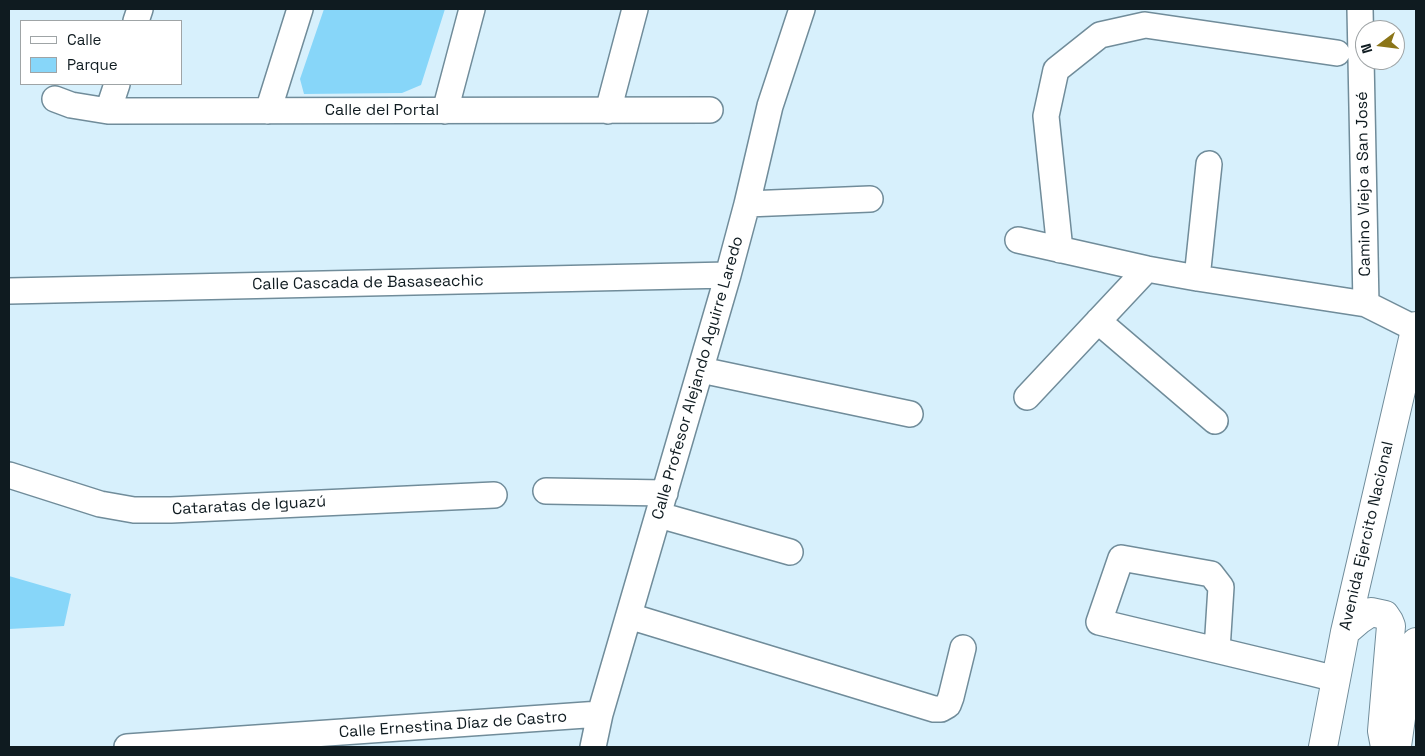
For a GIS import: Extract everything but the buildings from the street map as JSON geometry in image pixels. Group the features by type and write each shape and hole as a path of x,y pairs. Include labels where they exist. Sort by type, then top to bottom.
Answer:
{"main road":[{"name":"Avenida Ejercito Nacional","path":"1323,747 1345,632 1416,327"},
{"path":"1345,632 1371,612 1385,615 1391,626 1382,731 1385,747"},
{"path":"1397,747 1416,642"}],"street":[{"path":"268,111 300,9"},
{"path":"445,111 472,9"},
{"path":"608,111 635,9"},
{"name":"Calle Profesor Alejando Aguirre Laredo","path":"593,747 600,714 728,275 770,106 802,9"},
{"name":"Camino Viejo a San José","path":"1360,9 1366,304"},
{"path":"1060,250 1046,116 1056,70 1100,35 1144,26 1337,53"},
{"path":"108,111 117,85"},
{"name":"Calle del Portal","path":"55,99 71,105 108,111 710,110"},
{"path":"1197,278 1208,164"},
{"path":"747,204 870,199"},
{"path":"1018,240 1147,269 1366,304 1416,327"},
{"path":"1027,397 1147,269"},
{"name":"Calle Cascada de Basaseachic","path":"9,291 728,275"},
{"path":"1098,321 1215,421"},
{"path":"701,370 910,414"},
{"name":"Cataratas de Iguazú","path":"9,475 100,504 134,510 180,510 494,495"},
{"path":"546,491 662,504 790,552"},
{"path":"1217,650 1221,587 1211,574 1121,558 1099,622 1336,679"},
{"path":"629,616 934,709 948,705 963,648"},
{"name":"Calle Ernestina Díaz de Castro","path":"127,747 600,714"}],"green space":[{"path":"324,9 445,9 421,85 402,93 304,94 300,79"},
{"path":"9,576 71,594 64,626 9,629"}]}
